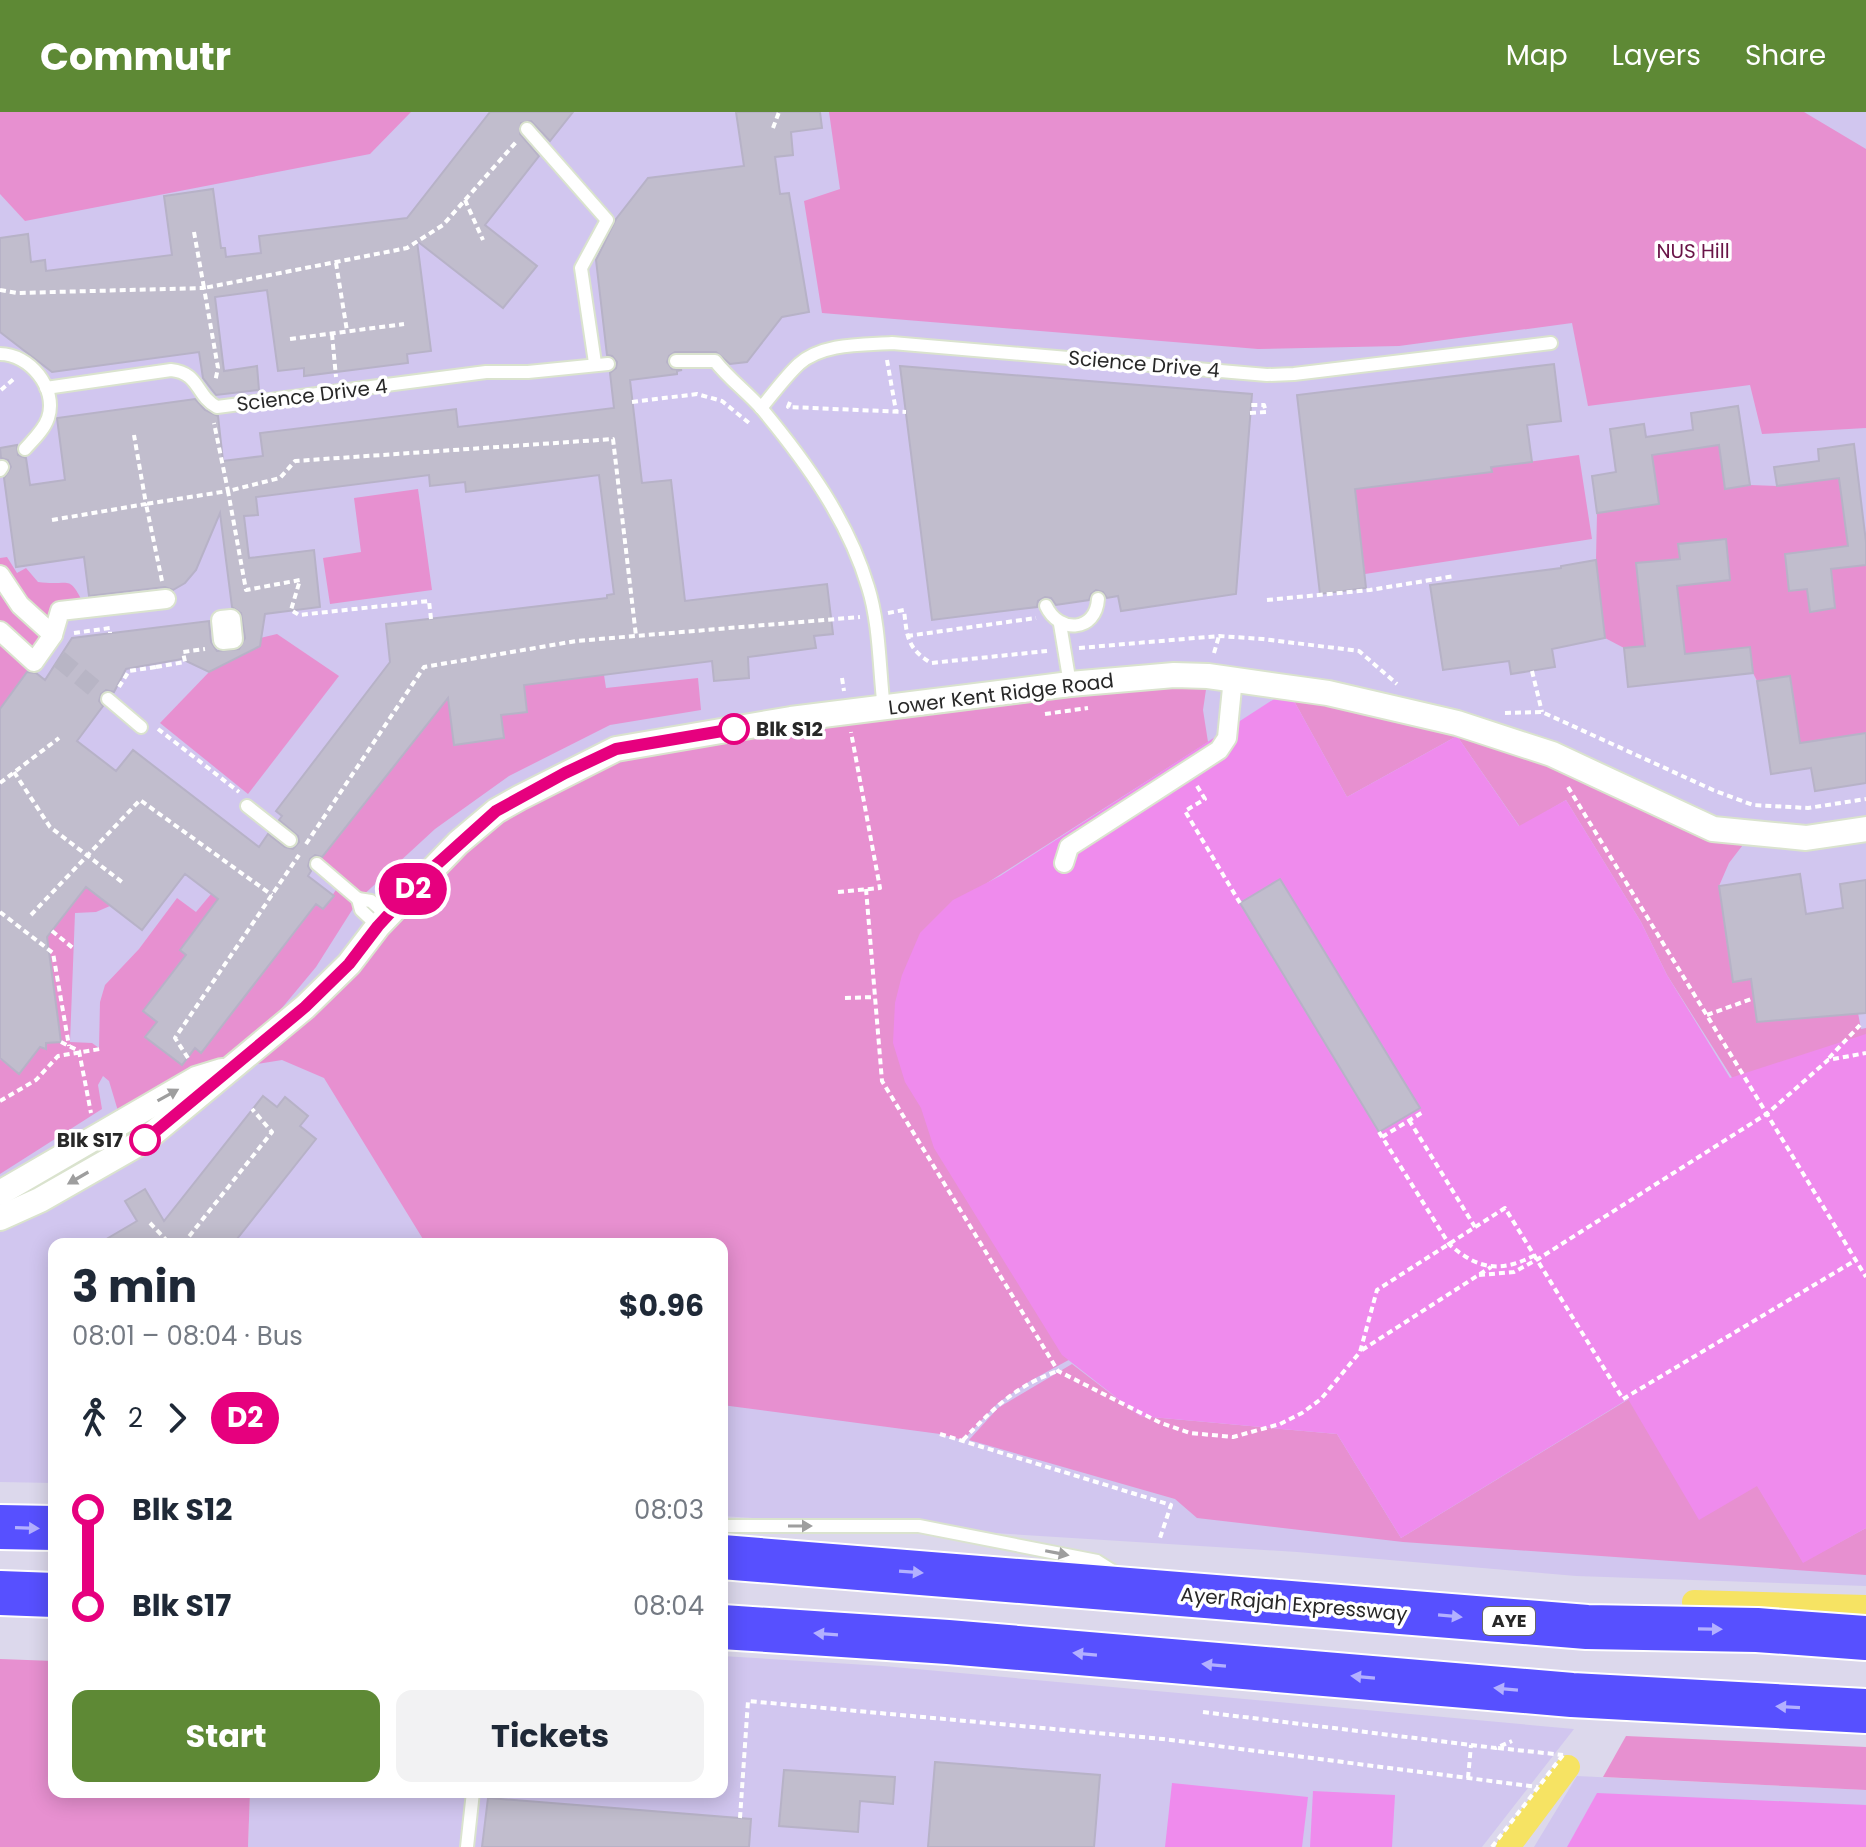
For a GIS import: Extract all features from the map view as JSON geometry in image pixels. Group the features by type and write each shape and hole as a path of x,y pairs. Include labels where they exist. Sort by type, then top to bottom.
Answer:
{"highway":[{"path":"0,1527 48,1528"},
{"name":"Ayer Rajah Expressway","path":"728,1557 1587,1627 1757,1630 1866,1638"},
{"path":"0,1593 48,1595"},
{"path":"728,1627 1572,1695 1866,1711"}],"street":[{"path":"0,575 5,595 60,639"},
{"path":"0,631 34,662 60,639 60,611 166,599"},
{"name":"Lower Kent Ridge Road","path":"0,1218 40,1200 145,1140 305,1007 349,964 383,921 458,843 496,811 616,749 791,719 1070,684 1174,675 1233,678 1343,696 1457,723 1552,754 1713,829 1806,838 1866,829"},
{"path":"1064,863 1069,847 1219,750 1227,738 1233,678"},
{"name":"Lower Kent Ridge Road","path":"0,1193 196,1079 232,1068"}],"lane":[{"name":"Science Drive 4","path":"46,388 171,370 184,372 194,379 207,402 217,407 486,372 528,372 602,364 581,268 607,220 527,129"},
{"name":"Science Drive 4","path":"761,408 800,363 820,351 855,345 892,343 1267,375 1551,343"},
{"path":"0,354 25,361 39,375 46,388 49,417 25,449"},
{"path":"676,361 715,361 761,408 828,497 856,552 869,589 884,709"},
{"path":"1052,615 1070,626 1091,619 1098,610 1098,599"},
{"path":"1052,615 1070,684"},
{"path":"112,694 146,725"},
{"path":"249,803 290,840"},
{"path":"317,864 358,899 361,910 383,921"},
{"path":"728,1526 919,1526 1097,1561 1142,1590"},
{"path":"467,1847 472,1798"}],"path":[{"path":"773,128 779,112"},
{"path":"0,290 17,293 204,288 407,248 443,225 527,129"},
{"path":"465,200 483,240"},
{"path":"194,232 218,368 214,384"},
{"path":"336,263 347,331"},
{"path":"290,339 404,324"},
{"path":"332,334 338,391"},
{"path":"885,350 896,411"},
{"path":"632,402 697,394 722,401 758,430"},
{"path":"791,397 788,407 906,412"},
{"path":"1250,413 1263,414 1267,408 1251,405"},
{"path":"213,417 246,590 300,580 291,610 299,615 429,601 431,619"},
{"path":"134,435 166,599"},
{"path":"52,520 228,491 280,478 295,461 613,439 636,636"},
{"path":"1267,600 1370,590 1455,576"},
{"path":"907,636 1052,615"},
{"path":"188,1058 175,1038 424,667 576,641 851,619"},
{"path":"60,639 72,633 110,628 110,633"},
{"path":"1263,639 1359,651 1406,688"},
{"path":"112,694 129,671 185,662 183,652 207,648"},
{"path":"1532,671 1542,712"},
{"path":"1493,712 1542,712 1713,790 1753,805 1808,808 1866,799"},
{"path":"838,892 880,888 849,718"},
{"path":"146,725 249,803"},
{"path":"0,783 59,738"},
{"path":"14,772 50,827 122,882"},
{"path":"1571,793 1866,1277"},
{"path":"1205,799 1185,811 1240,903"},
{"path":"31,915 140,800 272,895"},
{"path":"866,889 882,1081 1058,1371 1161,1423 1190,1433 1233,1437 1280,1424 1302,1413 1321,1399 1360,1352 1491,1267"},
{"path":"0,912 53,953 69,1046"},
{"path":"52,931 73,948"},
{"path":"845,998 875,997"},
{"path":"1707,1015 1754,998"},
{"path":"1479,1275 1514,1272 1768,1113 1828,1060 1860,1025"},
{"path":"61,1042 79,1051"},
{"path":"0,1101 36,1080 58,1056 100,1049"},
{"path":"79,1051 93,1123"},
{"path":"1828,1060 1866,1053"},
{"path":"188,1238 272,1132 252,1109"},
{"path":"1423,1112 1381,1134 1449,1244 1465,1258 1491,1267 1515,1266 1537,1257"},
{"path":"1409,1120 1475,1227"},
{"path":"1360,1352 1377,1290 1505,1208 1623,1399 1856,1260"},
{"path":"150,1223 164,1238"},
{"path":"963,1440 998,1403 1030,1381 1058,1371"},
{"path":"940,1434 1171,1505 1159,1541"},
{"path":"740,1818 748,1701 1163,1739 1538,1787"},
{"path":"1203,1712 1563,1755 1492,1847"},
{"path":"1496,1748 1512,1741"},
{"path":"1468,1778 1471,1745"}],"shaded area":[{"path":"0,112 1866,112 1866,1586 1576,1576 1297,1552 728,1516 728,1238 48,1238 48,1483 0,1482"},
{"path":"1288,690 1347,797 1457,736 1519,826 1566,800 1641,922 1667,975 1730,1078 1866,1034 1866,1528 1803,1563 1757,1486 1699,1520 1628,1399 1401,1538 1337,1434 1140,1416 1062,1355 934,1148 921,1108 905,1082 893,1043 895,1003 902,975 920,933 953,900 1000,876"},
{"path":"728,1656 883,1666 1574,1729 1482,1847 248,1847 250,1798 728,1798"},
{"path":"1577,1776 1866,1790 1866,1847 1534,1847"},
{"path":"1172,1783 1308,1797 1302,1847 1165,1847"},
{"path":"1313,1791 1395,1795 1392,1847 1310,1847"},
{"path":"1597,1793 1866,1805 1866,1847 1567,1847"}],"green space":[{"path":"0,112 411,112 370,154 25,221 0,194"},
{"name":"NUS Hill","path":"829,112 1804,112 1866,149 1866,428 1762,434 1750,385 1588,406 1572,323 1399,346 1258,349 822,313 804,201 840,189"},
{"path":"1719,445 1726,489 1839,478 1848,546 1785,555 1789,591 1807,589 1810,612 1835,608 1831,569 1866,565 1866,733 1800,743 1790,676 1757,681 1750,647 1685,654 1677,586 1730,580 1725,539 1679,544 1680,559 1636,564 1645,646 1624,648 1605,638 1596,560 1597,513 1652,455"},
{"path":"1579,455 1592,539 1365,574 1355,489 1491,472 1491,467"},
{"path":"418,489 432,590 330,604 323,558 361,552 354,498"},
{"path":"7,557 17,573 26,568 38,582 72,585 86,609 60,611 53,635 0,709 0,558"},
{"path":"277,634 339,676 248,794 160,723 236,644"},
{"path":"604,675 606,688 698,678 701,710 610,725 509,776 435,829 359,899 316,967 237,1062 519,798 616,749 1208,676 1203,710 1208,742 987,883 1076,1356 998,1403 963,1440 940,1434 728,1406 728,1238 422,1238 324,1078 282,1060 231,1068 121,1121 109,1081 103,1076 98,1085 102,1109 0,1174 0,1059 19,1074 40,1047 46,1048 42,943 86,887 110,906 96,912 75,913 70,1042 92,1043 99,1048 100,1002 105,985 139,949 177,898 196,912 211,894 218,899 180,950 186,955 143,1011 157,1022 146,1037 182,1064 195,1048 201,1053 316,904 323,909 340,884 317,864 444,703 440,695"},
{"path":"1288,690 1389,705 1752,833 1729,863 1719,886 1733,982 1851,965 1754,998 1757,1022 1858,1013 1861,1029 1866,1028 1866,1289 1667,975 1641,922 1566,800 1520,827 1457,736 1347,797"},
{"path":"1072,1364 1140,1416 1337,1434 1401,1538 1629,1399 1757,1485 1803,1562 1866,1528 1866,1575 1403,1542 1197,1518 1175,1499 969,1440 998,1408"},
{"path":"0,1659 48,1661 48,1798 250,1798 248,1847 0,1847"},
{"path":"1626,1736 1866,1747 1866,1790 1603,1777"}],"building":[{"path":"490,112 573,112 550,141 531,121 521,123 520,134 539,156 485,225 537,266 503,308 417,241 431,351 407,354 408,363 304,376 304,368 278,371 267,290 215,297 224,371 257,366 259,390 216,395 203,378 199,352 52,372 0,332 0,238 28,234 31,262 45,260 46,271 172,255 164,196 213,189 221,248 225,248 226,257 261,253 259,236 407,218"},
{"path":"736,112 820,112 822,128 791,132 793,155 775,157 780,194 789,193 809,312 782,317 747,362 730,364 716,352 675,352 667,362 672,369 682,370 677,374 630,380 642,483 671,480 685,601 827,584 833,634 814,636 816,648 748,657 749,678 714,681 712,661 524,685 527,712 501,715 504,738 454,745 448,698 322,857 315,855 310,859 308,876 334,896 323,909 316,904 201,1053 195,1048 182,1065 145,1037 157,1022 143,1011 186,955 180,950 218,899 185,874 142,930 86,887 47,937 61,1042 46,1043 46,1049 40,1047 19,1074 0,1058 0,709 27,672 36,673 45,680 72,638 209,621 211,642 217,651 239,649 245,638 241,613 232,607 220,513 196,570 185,583 173,590 165,587 89,596 84,557 16,567 4,478 11,467 8,460 1,458 0,448 17,445 18,455 26,458 30,485 65,480 57,418 195,399 205,410 218,416 223,461 263,456 260,433 456,409 458,427 614,408 610,373 617,362 607,355 596,260 616,219 648,178 744,166","holes":["429,475 430,486 465,482 466,492 599,475 614,594 607,595 607,598 386,624 390,662 276,811 282,816 279,820 298,836 299,842 293,849 285,847 268,834 259,847 133,750 116,771 77,741 103,706 99,701 101,694 106,690 114,692 126,669 182,659 209,672 260,646 265,614 320,607 314,550 249,558 244,516 258,515 256,497"]},
{"path":"1554,364 1561,421 1527,425 1532,462 1491,467 1492,472 1355,489 1366,588 1320,594 1297,395"},
{"path":"900,366 1252,394 1236,594 1121,611 1118,596 1107,598 1103,592 1096,590 1089,600 1056,605 1051,598 1045,597 1038,601 1037,607 932,620"},
{"path":"1738,406 1750,485 1725,489 1719,445 1652,455 1659,504 1597,513 1592,476 1616,472 1610,429 1644,424 1646,437 1693,430 1691,413"},
{"path":"1854,444 1866,565 1831,569 1835,608 1810,612 1807,589 1789,591 1785,554 1848,546 1839,478 1777,486 1774,467 1819,461 1818,449"},
{"path":"1726,539 1730,580 1677,586 1685,654 1750,647 1753,673 1628,687 1624,648 1645,646 1636,563 1680,559 1678,544"},
{"path":"1596,560 1605,638 1552,649 1555,667 1511,674 1509,661 1443,670 1430,585 1561,568"},
{"path":"1790,676 1800,743 1866,733 1866,783 1815,791 1811,768 1771,774 1757,681"},
{"path":"1800,874 1806,914 1843,908 1840,884 1866,880 1866,1013 1757,1022 1751,979 1733,982 1719,886"},
{"path":"1280,879 1420,1108 1379,1132 1240,903"},
{"path":"263,1096 277,1107 285,1097 308,1116 300,1126 316,1139 238,1238 108,1238 137,1221 125,1201 145,1189 164,1221"},
{"path":"935,1762 1100,1775 1094,1847 928,1847"},
{"path":"784,1770 895,1777 893,1804 860,1801 858,1832 779,1826"},
{"path":"488,1798 751,1819 749,1847 482,1847"}],"waterway":[{"path":"1694,1602 1866,1607"},
{"path":"1508,1847 1568,1767"}],"tunnel":[{"path":"59,659 100,693"}],"bus line":[{"name":"D2","path":"145,1140 305,1007 349,964 378,926 425,875 496,811 616,749 734,729"}],"place":[{"name":"Blk S12","path":"734,729"},
{"name":"Blk S17","path":"145,1140"}]}
